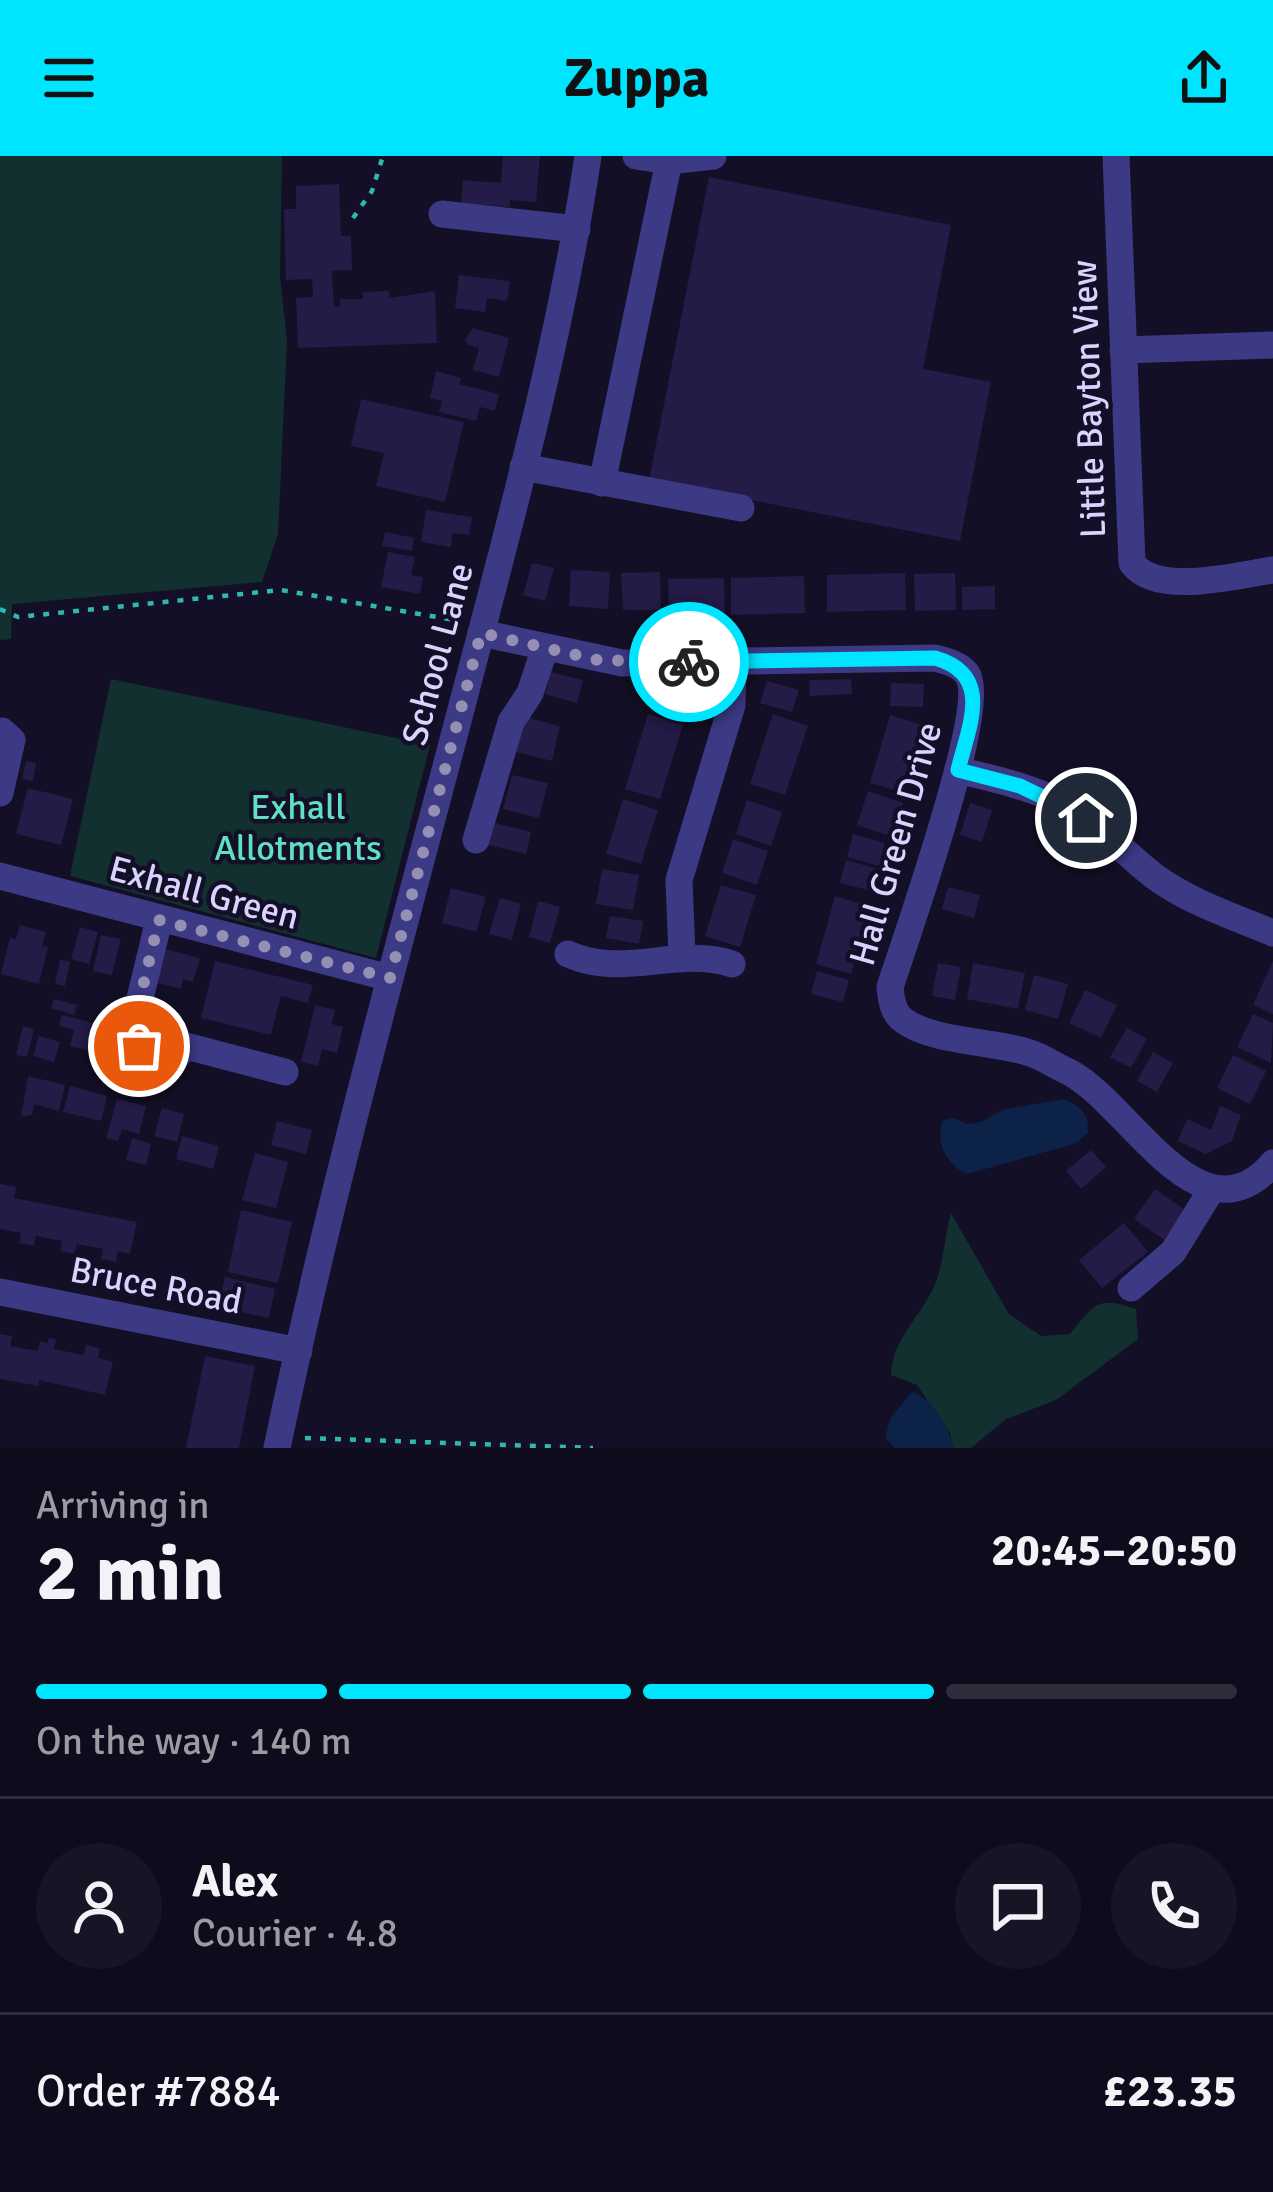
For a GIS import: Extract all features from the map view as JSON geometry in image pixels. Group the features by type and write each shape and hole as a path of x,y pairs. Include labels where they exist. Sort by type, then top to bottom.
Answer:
{"street":[{"name":"School Lane","path":"279,1443 390,978 523,467 577,230 587,156"},
{"path":"636,156 669,161 713,156"},
{"name":"Little Bayton View","path":"1116,156 1130,551 1137,570 1154,580 1172,581 1273,570"},
{"path":"602,483 669,161"},
{"path":"442,214 577,230"},
{"path":"1123,350 1273,344"},
{"path":"523,467 741,508"},
{"name":"Hall Green Drive","path":"482,629 622,663 935,658 956,664 968,674 973,689 958,770 890,987 891,1003 900,1018 923,1029 1030,1052 1087,1082 1154,1151 1212,1189"},
{"path":"476,840 511,722 530,693 545,647"},
{"path":"682,956 679,880 732,705 733,662"},
{"path":"0,793 13,740 2,731"},
{"path":"958,770 1020,786 1064,804 1100,826 1154,876 1195,901 1273,933"},
{"name":"Exhall Green","path":"0,875 390,978"},
{"path":"159,920 138,1002 136,1058 168,1066 186,1046 285,1072"},
{"path":"568,954 590,964 622,966 682,956 732,964"},
{"path":"1131,1288 1173,1252 1212,1189 1231,1191 1256,1183 1273,1163"},
{"name":"Bruce Road","path":"0,1292 299,1351"}],"path":[{"path":"352,218 372,191 383,156"},
{"path":"0,609 19,616 281,590 482,629"},
{"path":"279,1443 593,1448"}],"green space":[{"path":"0,156 282,156 280,278 287,340 278,534 262,582 12,604 11,639 0,640"},
{"name":"Exhall Allotments","path":"111,679 430,745 376,958 70,876"},
{"path":"951,1213 1009,1314 1041,1336 1070,1334 1104,1303 1136,1309 1138,1339 1056,1400 1006,1419 971,1448 953,1448 950,1433 917,1385 891,1375 901,1340 937,1280"}],"water":[{"path":"1065,1099 1080,1108 1087,1120 1088,1132 1077,1143 967,1174 944,1152 943,1120 981,1122 1002,1110"},
{"path":"912,1392 938,1415 953,1448 895,1448 885,1438 891,1417"}],"building":[{"path":"503,156 540,156 536,202 510,200 510,207 461,203 463,180 501,183"},
{"path":"709,177 951,225 923,369 991,382 960,541 649,480"},
{"path":"339,184 341,236 351,236 352,270 332,271 334,307 340,307 340,299 363,299 363,292 389,291 389,298 435,291 437,343 298,348 296,298 313,297 312,279 286,280 284,209 296,209 296,186"},
{"path":"459,275 510,281 507,301 487,298 485,312 455,308"},
{"path":"473,328 509,338 499,377 473,370 479,348 465,339"},
{"path":"436,371 461,378 459,384 499,394 495,411 480,407 476,421 439,412 442,401 430,398"},
{"path":"361,399 464,422 445,502 376,486 384,453 351,446"},
{"path":"426,510 472,517 469,535 452,533 451,547 421,542"},
{"path":"385,532 414,538 412,551 382,546"},
{"path":"388,552 415,557 411,575 423,577 420,594 381,587"},
{"path":"532,563 554,568 545,601 523,595"},
{"path":"571,570 610,572 608,609 569,606"},
{"path":"660,572 661,610 623,610 621,573"},
{"path":"905,573 906,610 827,612 827,575"},
{"path":"955,573 956,610 915,611 914,574"},
{"path":"804,576 805,613 731,615 731,578"},
{"path":"724,578 725,615 669,616 668,579"},
{"path":"995,586 995,609 962,610 962,587"},
{"path":"551,672 583,680 577,703 545,694"},
{"path":"851,679 852,694 810,696 809,680"},
{"path":"767,681 799,690 792,712 760,703"},
{"path":"676,683 708,689 704,711 672,706"},
{"path":"891,683 924,684 923,707 890,706"},
{"path":"648,714 683,725 660,799 625,789"},
{"path":"773,714 808,726 785,795 750,784"},
{"path":"890,715 925,726 905,793 870,783"},
{"path":"525,717 560,726 552,761 516,752"},
{"path":"26,761 36,763 33,781 22,779"},
{"path":"512,775 548,783 539,818 503,809"},
{"path":"28,788 73,799 61,845 16,834"},
{"path":"868,791 903,803 892,837 857,825"},
{"path":"623,799 658,810 641,864 606,854"},
{"path":"747,800 782,812 771,846 736,834"},
{"path":"970,803 992,810 982,842 960,835"},
{"path":"495,823 531,832 526,854 489,845"},
{"path":"853,834 885,843 879,866 847,857"},
{"path":"733,839 768,851 757,885 722,873"},
{"path":"846,860 878,869 872,891 840,883"},
{"path":"602,869 639,875 633,910 596,904"},
{"path":"721,885 756,895 740,947 705,936"},
{"path":"948,887 980,895 974,918 942,909"},
{"path":"451,888 486,897 476,932 442,923"},
{"path":"835,896 871,907 851,974 816,964"},
{"path":"500,898 521,904 512,940 489,934"},
{"path":"538,901 560,907 550,943 529,937"},
{"path":"610,916 643,921 639,944 606,938"},
{"path":"20,925 46,932 42,946 48,947 39,984 1,974 10,938 16,939"},
{"path":"80,927 98,932 89,964 71,959"},
{"path":"101,935 121,939 112,975 93,971"},
{"path":"165,949 200,958 193,982 183,979 181,989 157,983"},
{"path":"60,960 70,962 65,986 55,984"},
{"path":"215,961 313,985 308,1003 281,996 271,1035 201,1018"},
{"path":"1273,961 1273,1014 1253,1005"},
{"path":"938,963 961,967 955,1000 932,996"},
{"path":"973,963 1025,973 1018,1009 967,999"},
{"path":"817,971 849,980 843,1002 811,994"},
{"path":"1034,975 1068,984 1058,1019 1025,1010"},
{"path":"1085,990 1117,1005 1101,1038 1069,1023"},
{"path":"54,999 77,1005 74,1015 51,1008"},
{"path":"315,1005 335,1010 332,1024 343,1027 337,1053 322,1049 318,1066 301,1062"},
{"path":"1253,1014 1273,1023 1271,1063 1237,1047"},
{"path":"62,1015 105,1026 98,1053 70,1046 74,1030 59,1026"},
{"path":"23,1026 34,1029 27,1057 16,1055"},
{"path":"1127,1028 1147,1039 1131,1068 1110,1057"},
{"path":"39,1036 60,1042 54,1062 33,1056"},
{"path":"1153,1052 1173,1063 1157,1092 1137,1081"},
{"path":"1233,1055 1266,1071 1250,1104 1217,1088"},
{"path":"28,1076 65,1085 59,1111 34,1104 32,1115 21,1117"},
{"path":"70,1086 107,1096 101,1121 63,1112"},
{"path":"117,1099 146,1106 139,1134 122,1129 118,1141 106,1138"},
{"path":"1220,1106 1241,1115 1232,1141 1205,1154 1178,1141 1187,1119 1211,1130"},
{"path":"162,1108 184,1114 177,1142 154,1136"},
{"path":"277,1121 312,1130 306,1154 271,1145"},
{"path":"182,1136 219,1146 213,1169 176,1159"},
{"path":"132,1138 151,1144 146,1165 126,1160"},
{"path":"1091,1150 1106,1167 1081,1189 1066,1171"},
{"path":"255,1153 288,1162 276,1208 242,1200"},
{"path":"0,1184 16,1187 14,1198 137,1222 130,1254 118,1251 116,1262 101,1259 103,1249 77,1244 74,1254 60,1251 62,1241 36,1236 34,1246 19,1243 21,1233 0,1229"},
{"path":"1155,1189 1185,1210 1164,1240 1134,1219"},
{"path":"241,1210 292,1222 278,1283 228,1272"},
{"path":"1124,1223 1148,1252 1102,1288 1079,1260"},
{"path":"225,1277 275,1289 269,1318 218,1307"},
{"path":"0,1334 12,1336 10,1346 38,1351 40,1341 47,1343 49,1338 56,1339 54,1349 84,1355 86,1345 100,1348 98,1358 113,1362 105,1395 39,1380 38,1386 0,1379"},
{"path":"205,1356 255,1366 239,1448 186,1448"}],"way so far":[{"path":"139,1046 136,1015 159,920 390,978 481,633 598,660 689,662"}],"route":[{"path":"689,662 935,658 956,664 968,674 973,689 958,770 1020,786 1086,818"}]}
